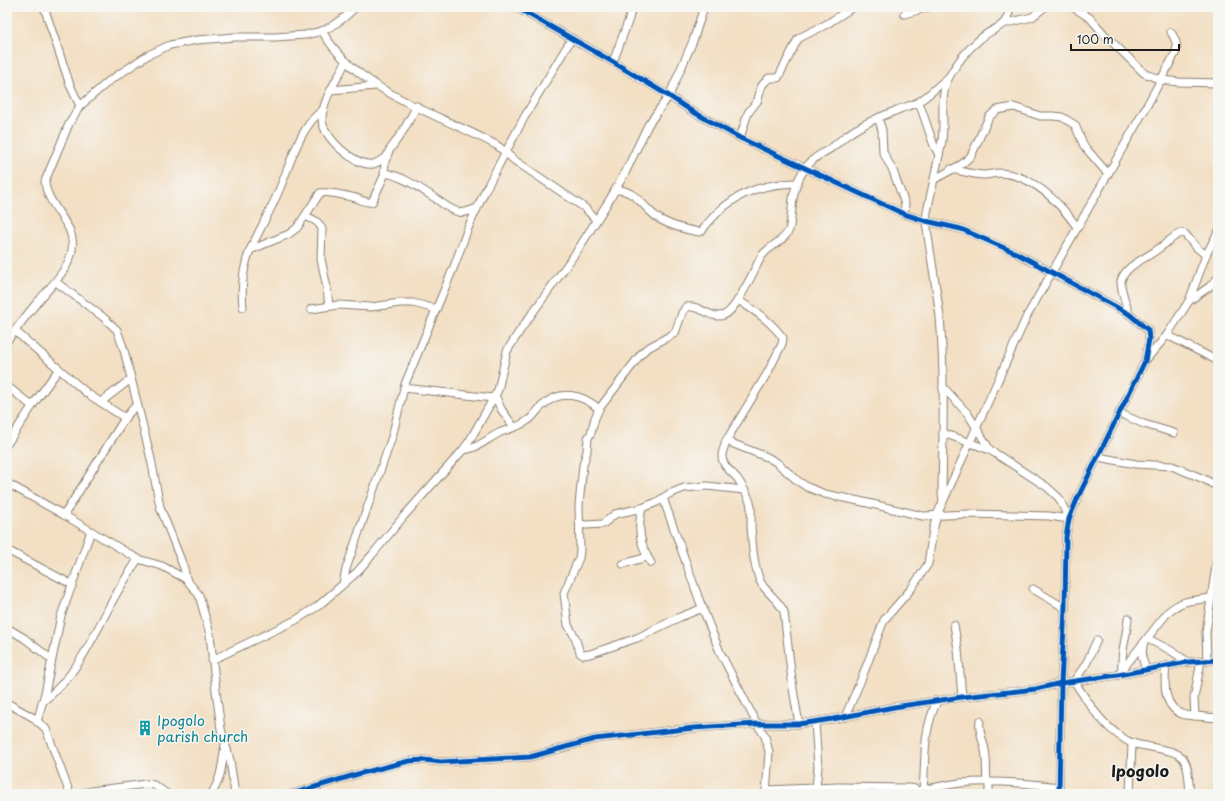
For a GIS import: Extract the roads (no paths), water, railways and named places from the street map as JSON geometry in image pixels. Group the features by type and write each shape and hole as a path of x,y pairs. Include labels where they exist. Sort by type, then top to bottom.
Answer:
{"street":[{"path":"44,7 70,86 80,106"},
{"path":"7,341 34,306 56,282 68,264 73,246 72,236 47,193 45,181 69,124 80,106 109,81 148,55 170,45 197,40 234,37 275,37 322,31 345,17 356,7"},
{"path":"516,7 572,38 690,110 740,138 904,214 926,221 962,229 1016,253 1129,314 1140,322 1148,332 1148,347 1145,361"},
{"path":"613,62 632,7"},
{"path":"212,660 309,613 356,573 417,500 463,450 494,396 502,375 507,351 577,251 615,190 648,125 669,96 693,41 704,7"},
{"path":"740,138 748,113 758,100 764,83 769,78 779,76 798,39 827,24 853,7"},
{"path":"904,14 930,7"},
{"path":"1003,24 1007,19 1010,7"},
{"path":"703,608 680,617 637,638 590,654 583,655 580,653 575,637 568,625 564,593 579,558 579,505 583,465 587,451 588,438 599,409 646,349 675,333 682,313 686,307 695,306 718,316 726,313 738,300 762,256 770,246 783,237 788,230 796,183 805,169 816,158 847,135 878,118 919,102 948,77 980,38 1003,24 1032,17 1045,7"},
{"path":"1073,7 1090,18 1141,72 1161,80 1183,83 1218,83"},
{"path":"322,31 328,42 346,62 376,86 498,146 531,172 585,208 596,220"},
{"path":"845,717 884,620 911,589 928,564 933,530 937,515 1027,316 1176,52 1176,41 1171,32"},
{"path":"343,584 346,569 392,436 404,388 477,208 525,116 572,38"},
{"path":"346,62 331,90 323,110 322,119 326,133 356,160 368,164 379,162 386,157"},
{"path":"943,502 943,387 940,317 926,221 944,131 944,96 948,77"},
{"path":"331,90 376,86"},
{"path":"919,102 933,143 939,155"},
{"path":"250,250 289,234 297,228 320,193 328,193 370,202 373,200 385,173 386,157 417,106"},
{"path":"935,179 972,156 989,117 997,110 1014,107 1040,116 1060,117 1073,123 1084,146 1108,174"},
{"path":"243,307 242,292 250,250 276,196 307,125 323,110"},
{"path":"878,118 882,130 883,152 898,184 905,204 904,214"},
{"path":"951,169 986,175 999,173 1013,175 1030,181 1056,201 1077,227"},
{"path":"385,173 412,183 442,203 459,212 467,212 477,208"},
{"path":"615,190 624,191 636,197 652,213 669,224 699,232 702,231 705,226 728,203 750,190 783,183 796,183"},
{"path":"305,216 320,225 322,229 321,259 329,306"},
{"path":"663,498 726,666 756,724 765,736 768,750 766,792 816,788 839,790 914,788 920,791 936,786 988,782 1036,784 1059,791 1066,537 1069,519 1078,497 1145,361 1167,335 1189,301 1206,254 1218,232"},
{"path":"1129,314 1121,282 1126,272 1137,262 1181,233 1206,254"},
{"path":"1189,301 1209,287 1218,278"},
{"path":"56,282 103,317 117,330 124,350 151,459 160,507 184,568 186,579"},
{"path":"738,300 761,315 776,328 783,338 782,344 768,372 726,441 722,452 722,458 744,490 751,504 752,542 755,564 760,581 769,594 781,605 784,612 793,689 799,724"},
{"path":"311,309 338,305 371,307 400,303 413,303 436,309"},
{"path":"15,331 93,397 125,418"},
{"path":"1167,335 1218,361"},
{"path":"7,444 59,369"},
{"path":"101,402 131,379"},
{"path":"7,386 32,406"},
{"path":"943,387 968,414 990,450"},
{"path":"404,388 494,396"},
{"path":"463,450 474,448 500,433 529,420 552,397 568,395 582,398 599,409"},
{"path":"494,396 500,409 514,427"},
{"path":"64,515 125,418 137,404"},
{"path":"1119,413 1144,424 1174,433"},
{"path":"943,433 990,450 1055,494 1059,498 1069,519"},
{"path":"726,441 767,457 776,462 806,487 825,494 923,516 969,514 1049,516 1069,519"},
{"path":"1098,457 1136,464 1172,466 1204,479 1218,487"},
{"path":"7,483 138,559 162,566 186,579 199,595 210,634 221,729 230,760 235,794"},
{"path":"580,524 603,524 615,514 642,508 678,490 697,486 724,487 744,490"},
{"path":"642,508 640,538 643,549 651,563"},
{"path":"37,722 61,616 91,531"},
{"path":"7,551 73,585"},
{"path":"1195,716 1194,698 1204,661 1210,598 1218,553"},
{"path":"623,564 647,557"},
{"path":"42,702 65,682 74,669 115,596 138,559"},
{"path":"1033,589 1065,608"},
{"path":"1120,673 1168,612 1176,605 1188,601 1210,598"},
{"path":"1120,673 1128,618"},
{"path":"954,625 958,649 962,697"},
{"path":"7,628 24,638 51,659"},
{"path":"1074,681 1086,664 1096,640"},
{"path":"1145,642 1170,650 1188,662"},
{"path":"1145,642 1142,657 1146,670"},
{"path":"292,794 358,774 409,761 424,760 441,762 530,757 595,739 694,728 756,724 799,724 845,717 894,707 962,697 1036,689 1061,682 1146,670 1188,662 1218,660"},
{"path":"1166,666 1164,687 1171,705 1181,714 1218,718"},
{"path":"1074,681 1100,720 1108,728 1132,744 1171,751 1185,759 1188,769 1190,794"},
{"path":"920,791 927,728 930,716 937,701"},
{"path":"7,703 46,729 70,794"},
{"path":"980,721 980,732 986,756 990,794"},
{"path":"815,722 818,767 816,788"},
{"path":"211,794 218,785 226,744"},
{"path":"1130,794 1132,744"},
{"path":"80,794 91,791 146,784 154,785 167,794"}],"place":[{"name":"Ipogolo parish church","path":"145,728"}],"district":[{"name":"Ipogolo","path":"1140,770"}]}
